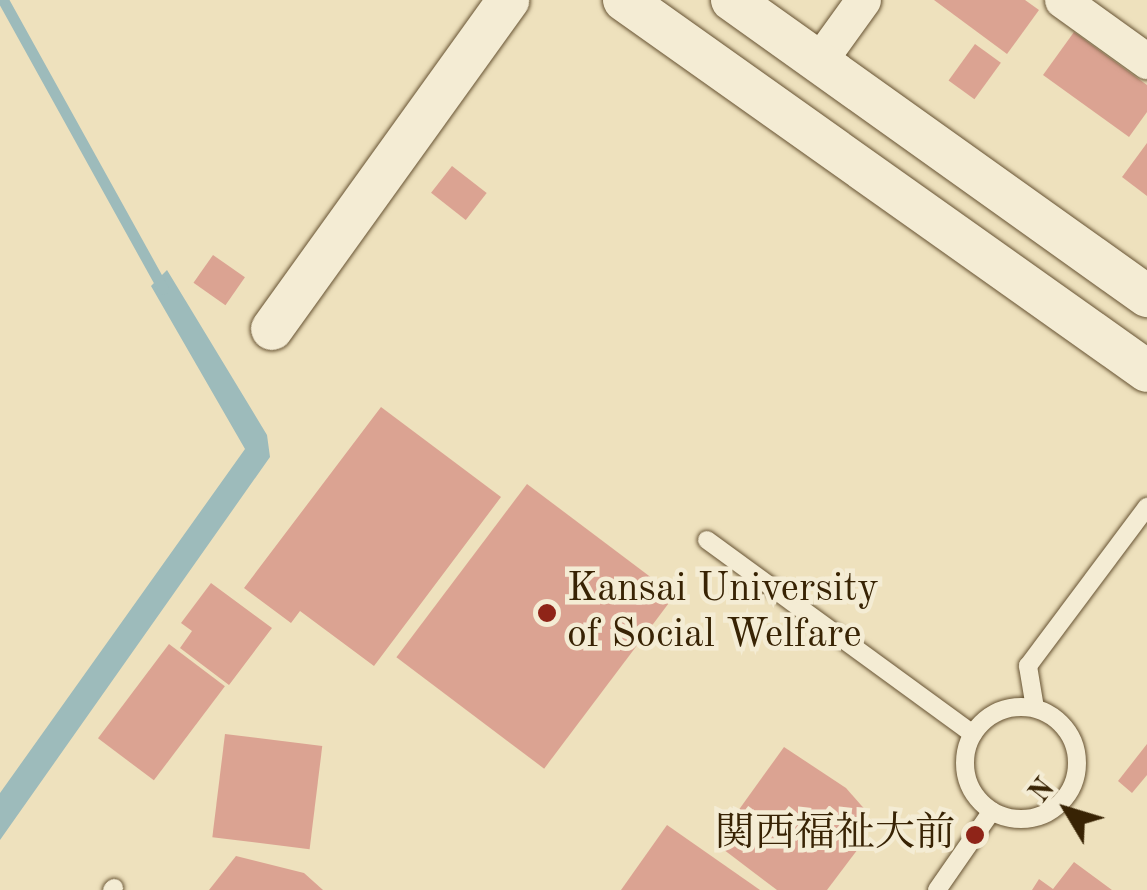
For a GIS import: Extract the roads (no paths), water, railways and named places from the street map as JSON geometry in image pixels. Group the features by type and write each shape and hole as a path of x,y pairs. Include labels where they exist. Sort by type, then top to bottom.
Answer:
{"street":[{"path":"272,329 508,0"},
{"path":"624,0 1147,371"},
{"path":"732,0 1147,296"},
{"path":"819,61 863,0"},
{"path":"1062,0 1147,61"}],"lane":[{"path":"1035,708 1028,666 1147,507"},
{"path":"708,540 973,734"},
{"path":"1035,708 1065,726 1074,742 1075,780 1053,810 1035,818 992,811 971,789 965,770 973,734 1000,710 1035,708"},
{"path":"937,890 992,811"}],"water":[{"path":"167,270 267,435 270,457 0,840 0,793 245,449 151,286"}],"waterway":[{"path":"3,0 163,289"}],"place":[{"name":"Kansai University of Social Welfare","path":"547,613"},
{"name":"関西福祉大前","path":"975,835"}]}
